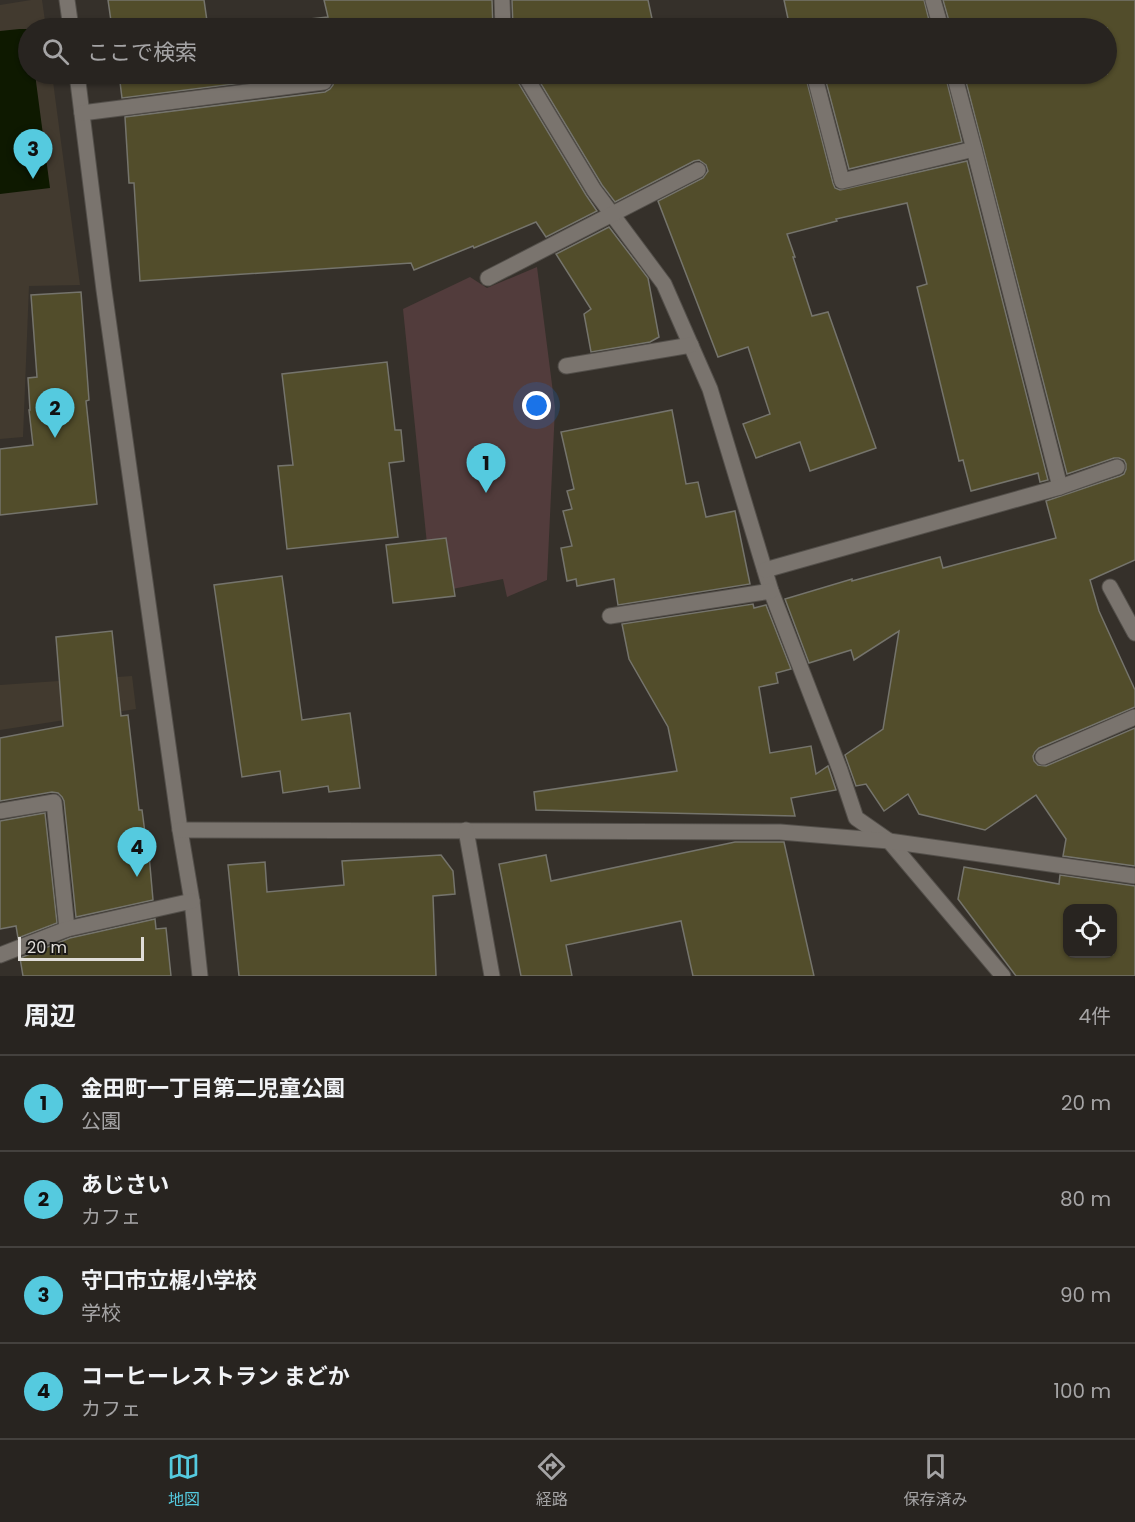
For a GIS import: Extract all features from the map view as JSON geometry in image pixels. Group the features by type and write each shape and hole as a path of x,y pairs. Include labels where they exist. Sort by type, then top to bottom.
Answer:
{"street":[{"path":"67,0 70,18"},
{"path":"502,0 503,18"},
{"path":"933,0 938,18"},
{"path":"78,84 104,290 192,901 200,976"},
{"path":"82,113 308,84"},
{"path":"530,84 594,190 664,284 710,389 771,591 840,770 856,818 889,841 1003,976"},
{"path":"817,84 842,181 974,149"},
{"path":"957,84 1060,488"},
{"path":"488,278 698,170"},
{"path":"566,366 691,345"},
{"path":"765,570 1060,488 1117,467"},
{"path":"1110,587 1135,633"},
{"path":"610,616 771,591"},
{"path":"1043,757 1135,717"},
{"path":"0,811 54,802 67,929"},
{"path":"180,830 780,832 889,841 1135,876"},
{"path":"466,830 492,976"},
{"path":"0,955 67,929 192,901"}],"shaded area":[{"path":"42,0 45,18 18,18 18,84 53,84 80,285 29,286 23,437 0,439 0,5"},
{"path":"18,29 18,84 36,84 50,188 0,194 0,31"},
{"path":"537,267 555,408 547,580 507,597 503,579 432,593 403,309 470,277 487,288"},
{"path":"132,676 136,709 0,730 0,685"}],"building":[{"path":"108,0 204,0 207,18 111,18"},
{"path":"324,0 492,0 493,18 319,18 328,17"},
{"path":"512,0 648,0 652,18 513,18"},
{"path":"784,0 924,0 928,18 788,18"},
{"path":"943,0 1135,0 1135,560 1090,580 1099,611 1135,690 1135,707 1039,748 1033,756 1038,765 1046,766 1135,728 1135,866 1063,856 1066,839 1036,795 985,830 919,814 908,794 884,811 866,784 856,786 845,755 883,729 899,631 854,660 851,650 809,663 785,599 940,557 943,568 1056,538 1046,501 1120,476 1126,469 1124,460 1114,458 1067,474 967,84 1117,84 1117,18 948,18"},
{"path":"120,84 234,84 122,98"},
{"path":"519,84 597,211 546,237 536,222 414,270 411,263 140,281 134,183 129,183 125,117 325,92 333,85"},
{"path":"541,84 808,84 833,183 835,188 840,190 967,161 1048,480 1040,482 1038,473 971,491 963,460 959,461 917,287 927,284 907,203 836,219 837,221 787,234 812,316 828,312 876,448 810,471 800,442 756,458 743,424 770,414 748,347 718,357 658,201 703,178 708,171 706,165 699,160 694,161 615,202 602,185"},
{"path":"827,84 948,84 962,142 849,169"},
{"path":"609,227 648,278 659,337 650,342 591,352 584,314 591,309 556,254"},
{"path":"81,292 89,400 86,401 97,504 0,515 0,449 33,445 28,378 37,377 31,295"},
{"path":"387,362 395,430 401,430 404,461 389,463 398,537 287,549 278,466 293,465 282,374"},
{"path":"672,410 686,484 698,482 706,517 735,511 750,584 618,605 614,579 577,586 576,579 567,581 561,548 572,546 563,511 572,509 567,491 574,489 561,432"},
{"path":"446,538 455,596 393,603 386,545"},
{"path":"282,576 302,720 350,713 360,788 329,792 328,786 283,793 280,771 242,777 214,585"},
{"path":"753,604 754,608 766,605 791,669 776,673 778,683 759,687 770,753 811,746 816,774 828,766 836,790 791,798 795,816 536,810 534,792 677,771 668,727 629,659 622,624"},
{"path":"112,631 121,716 128,715 139,810 142,810 149,855 153,900 76,917 64,801 58,793 52,792 0,801 0,738 63,726 56,637"},
{"path":"45,813 57,923 18,938 16,926 0,929 0,821"},
{"path":"735,842 784,842 814,976 693,976 681,921 566,945 572,976 521,976 499,864 546,855 551,881"},
{"path":"441,855 453,871 455,894 433,896 436,976 239,976 228,865 265,862 267,892 344,885 342,861"},
{"path":"964,867 1059,884 1060,875 1135,886 1135,976 1016,976 958,899"},
{"path":"155,919 156,929 166,928 171,976 23,976 20,958 70,938"}],"place":[{"name":"守口市立梶小学校","path":"33,179"},
{"name":"あじさい","path":"55,438"},
{"name":"金田町一丁目第二児童公園","path":"486,493"},
{"name":"コーヒーレストラン まどか","path":"137,877"}]}
